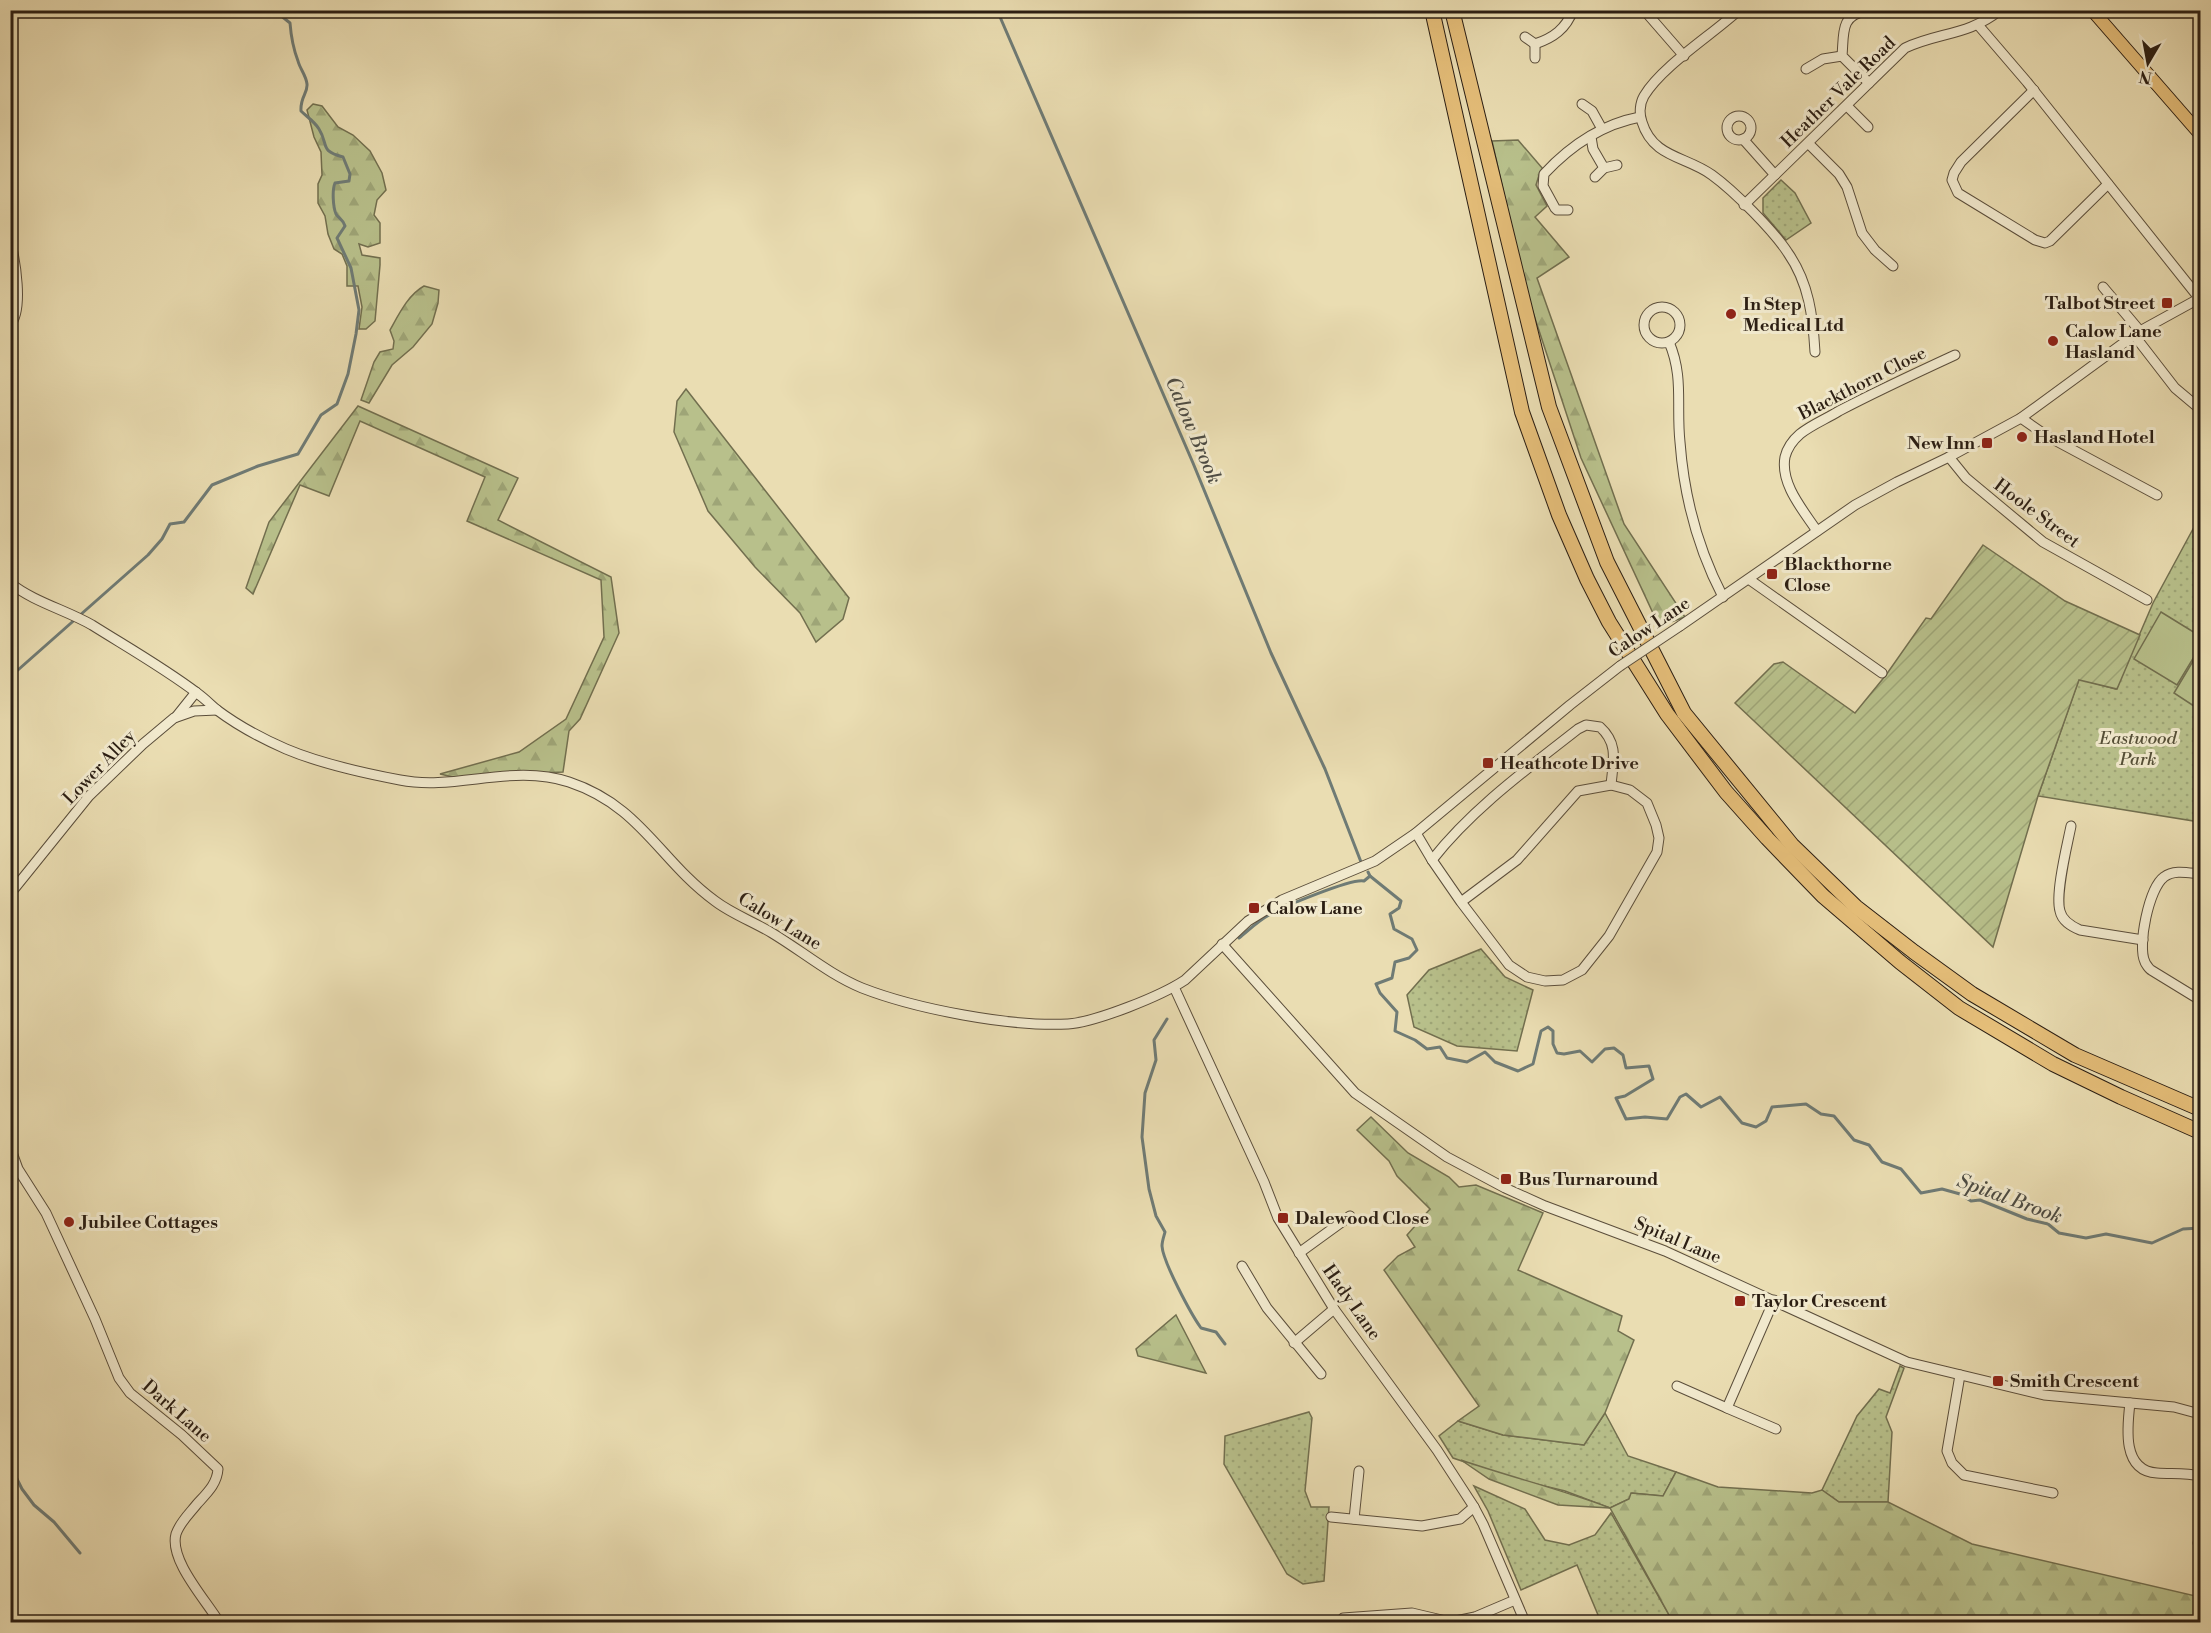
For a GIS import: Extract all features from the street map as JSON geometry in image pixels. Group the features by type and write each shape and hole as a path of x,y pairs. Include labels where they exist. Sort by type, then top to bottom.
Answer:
{"highway":[{"path":"1432,10 1522,412 1559,515 1587,579 1609,622 1667,714 1726,792 1767,837 1823,896 1900,962 1959,1008 2053,1064 2200,1132"},
{"path":"1452,10 1549,407 1607,562 1684,713 1792,845 1856,907 1914,952 1972,994 2075,1055 2200,1109"}],"main road":[{"path":"2092,10 2200,134"}],"street":[{"path":"1535,44 1550,39 1562,30 1573,10"},
{"path":"1644,10 1684,56"},
{"path":"1739,10 1728,14 1662,76 1644,96 1640,106 1640,117 1647,133 1662,151 1710,174 1775,237 1795,264 1811,309 1815,352"},
{"path":"1842,56 1846,21 1855,13 1866,10"},
{"name":"Heather Vale Road","path":"1744,205 1905,48 1916,42 1978,26 2000,10"},
{"path":"1978,26 2034,90 2200,298"},
{"path":"1525,37 1535,44"},
{"path":"1535,44 1535,58"},
{"path":"1806,69 1823,58 1842,56"},
{"path":"1842,56 1869,83"},
{"path":"2034,90 1961,162 1952,180 1958,193 2035,240 2045,243 2050,241 2108,184"},
{"path":"1582,104 1592,111 1602,129"},
{"path":"1846,106 1868,128"},
{"path":"1568,210 1554,213 1543,186 1544,174 1579,143 1602,129 1618,122 1640,117"},
{"path":"1591,137 1593,149 1604,168"},
{"path":"1743,139 1775,175"},
{"path":"1809,144 1839,174 1847,187 1862,233 1878,258 1893,267"},
{"path":"1595,177 1604,168 1617,165"},
{"path":"10,240 18,294 16,319 10,325"},
{"path":"2103,287 2137,333 2172,391 2200,409"},
{"name":"Calow Lane","path":"10,583 20,591 67,611 90,624 196,692 246,728 292,752 401,780 424,783 498,775 535,775 567,781 602,795 622,809 648,832 681,871 714,901 770,932 834,974 860,987 898,999 967,1015 1071,1024 1107,1014 1174,987 1185,980 1248,921 1282,900 1375,861 1416,834 1620,666 1750,580 1855,505 2021,418 2137,333 2200,298"},
{"path":"1667,308 1678,316 1680,328 1674,339 1669,342 1656,342 1646,333 1645,320 1653,309 1667,308"},
{"path":"1814,336 1825,336"},
{"path":"1669,342 1677,359 1680,444 1692,519 1702,554 1723,597"},
{"name":"Blackthorn Close","path":"1938,351 1942,361"},
{"name":"Blackthorn Close","path":"1817,531 1795,498 1785,474 1785,457 1789,446 1798,435 1814,425 1955,355"},
{"path":"2021,418 2047,436 2157,495"},
{"name":"Hoole Street","path":"1949,457 1966,477 2043,542 2146,600"},
{"path":"1750,580 1882,673"},
{"path":"174,718 196,692"},
{"name":"Lower Alley","path":"10,894 89,796 143,744 174,718 194,711 218,710"},
{"path":"1431,860 1453,832 1528,768 1586,725 1600,727 1612,740 1614,751 1611,785"},
{"path":"1416,834 1431,860 1461,902 1509,965 1527,977 1545,981 1563,980 1582,970 1609,936 1657,852 1659,838 1647,803 1630,790 1611,785 1578,791 1517,860 1461,902"},
{"path":"2071,826 2073,844 2059,903 2060,913 2065,921 2080,930 2143,940"},
{"path":"2200,874 2173,872 2155,885 2143,940 2145,963 2151,970 2200,1000"},
{"name":"Spital Lane","path":"1222,944 1355,1093 1447,1157 1545,1206 1665,1251 1907,1362 2044,1395 2174,1407 2200,1414"},
{"name":"Hady Lane","path":"1174,987 1278,1218 1334,1309 1437,1450 1474,1507 1525,1623"},
{"name":"Dark Lane","path":"10,1148 18,1169 46,1213 95,1319 119,1378 130,1393 182,1435 218,1469 217,1480 183,1520 174,1545 177,1558 219,1623"},
{"path":"1299,1253 1350,1216"},
{"path":"1242,1266 1267,1308 1321,1374"},
{"path":"1728,1408 1773,1300"},
{"path":"1294,1343 1334,1309"},
{"path":"1960,1375 1947,1451 1952,1464 1964,1475 2053,1493"},
{"path":"1677,1386 1776,1429"},
{"path":"2130,1403 2128,1445 2133,1461 2145,1471 2200,1476"},
{"path":"1354,1519 1359,1471"},
{"path":"1332,1517 1422,1526 1460,1520 1474,1507"},
{"path":"1343,1618 1412,1613 1451,1623 1475,1617 1515,1600"}],"green space":[{"path":"313,104 322,106 338,127 353,135 370,151 382,173 386,190 377,200 374,215 380,223 380,243 368,247 359,244 362,255 380,258 375,321 366,329 359,329 362,307 358,286 347,286 347,266 342,254 334,249 328,234 325,216 318,203 318,184 322,175 321,152 314,137 307,110"},
{"path":"1518,140 1543,169 1536,185 1547,206 1535,217 1569,257 1537,278 1624,524 1685,617 1659,626 1581,458 1525,288 1492,141"},
{"path":"1781,180 1795,193 1811,223 1786,240 1763,213 1763,198"},
{"path":"424,286 439,290 432,324 413,347 392,365 369,403 361,400 374,362 380,352 393,349 394,341 390,330 400,311"},
{"path":"686,389 849,598 843,619 816,642 800,613 755,567 708,511 674,432 677,401"},
{"path":"358,406 518,478 498,520 611,577 619,633 580,719 569,731 563,772 453,777 440,774 519,752 566,719 604,637 601,580 467,521 485,477 360,421 329,496 300,485 253,594 246,588 269,522"},
{"name":"Eastwood Park","path":"2200,516 2200,822 2038,796 2079,679 2116,689 2153,603"},
{"path":"1983,545 2065,601 2140,635 2117,689 2079,680 2038,796 1993,947 1735,703 1774,664 1783,662 1855,713 1886,675 1926,618 1931,619"},
{"path":"2161,612 2200,636 2200,647 2177,685 2134,659"},
{"path":"2200,652 2200,710 2174,693"},
{"path":"1481,949 1505,977 1533,990 1517,1051 1457,1046 1414,1027 1407,995 1429,970"},
{"path":"1371,1117 1408,1153 1449,1177 1459,1187 1476,1185 1543,1213 1518,1270 1622,1316 1618,1331 1634,1340 1605,1413 1584,1445 1503,1435 1458,1421 1479,1406 1384,1270 1398,1256 1415,1247 1407,1235 1430,1209 1397,1176 1389,1161 1357,1130"},
{"path":"1176,1315 1206,1373 1138,1356 1136,1349"},
{"path":"1900,1366 1904,1368 1886,1417 1892,1432 1888,1502 1839,1502 1822,1490 1857,1416 1879,1389 1890,1393"},
{"path":"1309,1412 1312,1418 1305,1491 1311,1507 1329,1507 1324,1581 1303,1584 1287,1574 1224,1464 1225,1436"},
{"path":"1605,1413 1628,1456 1676,1472 1663,1496 1632,1493 1629,1499 1610,1508 1565,1491 1516,1479 1453,1458 1439,1436 1458,1421 1503,1435 1584,1445"},
{"path":"1461,1460 1610,1508 1558,1505 1489,1479"},
{"path":"1676,1472 1718,1487 1812,1493 1822,1490 1839,1502 1888,1502 1972,1544 2200,1597 2200,1622 1673,1622 1610,1508 1629,1499 1631,1493 1663,1496"},
{"path":"1474,1486 1525,1509 1545,1540 1569,1545 1595,1535 1611,1513 1673,1622 1601,1622 1577,1565 1521,1590 1488,1511"}],"waterway":[{"path":"10,677 148,555 162,539 170,524 184,522 212,485 258,466 298,454 321,415 337,404 348,374 359,310 351,268 337,238 345,226 336,214 333,198 335,183 349,181 350,174 343,157 327,150 317,126 301,111 307,87 306,81 295,51 290,23 274,10"},
{"name":"Calow Brook","path":"997,10 1193,463 1271,653 1325,769 1361,862"},
{"name":"Spital Brook","path":"1368,872 1401,901 1399,908 1390,914 1394,929 1412,939 1417,950 1409,958 1395,962 1392,978 1376,984 1380,993 1397,1012 1395,1031 1415,1040 1427,1049 1440,1047 1447,1058 1467,1062 1485,1052 1495,1062 1518,1071 1533,1064 1541,1031 1548,1027 1553,1031 1553,1044 1557,1053 1580,1051 1592,1062 1605,1049 1614,1048 1623,1055 1626,1068 1649,1066 1653,1079 1625,1096 1616,1098 1626,1119 1645,1117 1667,1119 1680,1097 1686,1094 1701,1107 1720,1097 1742,1123 1756,1127 1766,1121 1772,1107 1806,1104 1821,1114 1834,1116 1854,1140 1869,1145 1882,1162 1901,1169 1921,1193 1942,1189 1960,1194 1971,1201 1980,1200 2027,1219 2048,1224 2059,1233 2086,1238 2106,1234 2152,1243 2183,1229 2200,1228"},
{"path":"1239,938 1276,911 1332,888 1364,881 1370,876"},
{"path":"1167,1019 1154,1040 1156,1060 1145,1093 1142,1137 1149,1189 1156,1216 1165,1232 1162,1244 1164,1254 1178,1288 1201,1328 1216,1332 1225,1344"},
{"path":"10,1465 22,1489 34,1505 54,1522 80,1553"}],"place":[{"name":"Talbot Street","path":"2167,303"},
{"name":"In Step Medical Ltd","path":"1731,314"},
{"name":"Calow Lane Hasland","path":"2053,341"},
{"name":"Hasland Hotel","path":"2022,437"},
{"name":"New Inn","path":"1987,443"},
{"name":"Blackthorne Close","path":"1772,574"},
{"name":"Heathcote Drive","path":"1488,763"},
{"name":"Calow Lane","path":"1254,908"},
{"name":"Bus Turnaround","path":"1506,1179"},
{"name":"Dalewood Close","path":"1283,1218"},
{"name":"Jubilee Cottages","path":"69,1222"},
{"name":"Taylor Crescent","path":"1740,1301"},
{"name":"Smith Crescent","path":"1998,1381"}]}
